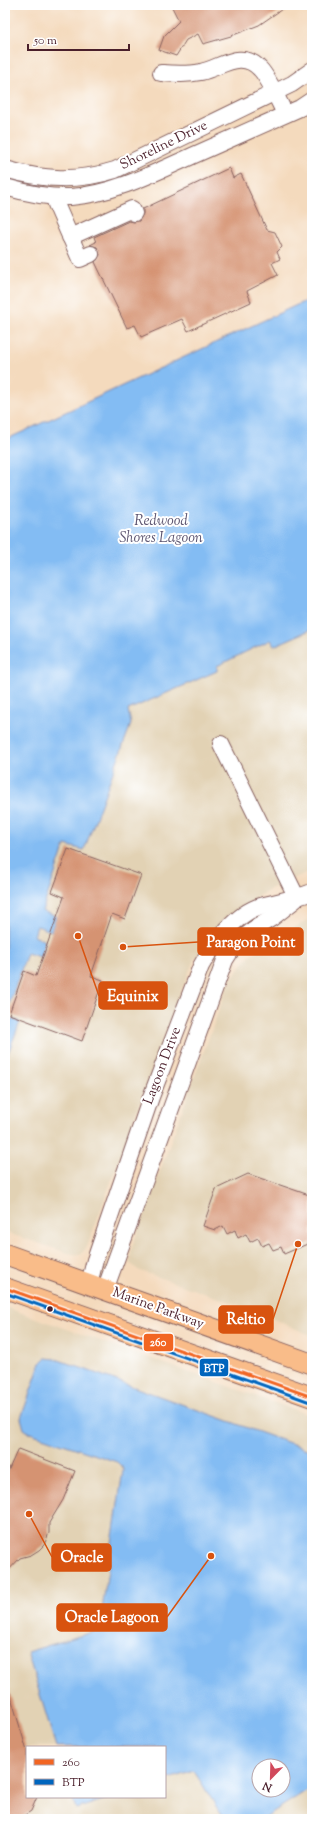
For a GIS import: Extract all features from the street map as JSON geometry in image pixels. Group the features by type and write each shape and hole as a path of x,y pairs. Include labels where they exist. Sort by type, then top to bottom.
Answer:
{"main road":[{"name":"Marine Parkway","path":"5,1254 312,1364"},
{"path":"5,1288 312,1398"}],"street":[{"path":"162,73 182,75 202,72 230,60 244,59 254,63 261,70 285,114"},
{"name":"Shoreline Drive","path":"5,170 32,176 61,179 87,177 122,168 274,93 297,81 312,70"},
{"name":"Shoreline Drive","path":"5,186 24,192 54,197 97,193 130,183 285,114 312,100"},
{"path":"54,197 80,259 91,254"},
{"path":"70,236 132,209 134,213"},
{"path":"220,744 305,895"},
{"name":"Lagoon Drive","path":"97,1287 225,960 234,946 254,929 305,895"},
{"name":"Lagoon Drive","path":"97,1287 95,1260 151,1097 201,966 209,951 227,928 242,916 260,906 305,895"}],"shaded area":[{"path":"312,629 312,870 268,890 225,918 194,960 179,996 87,1247 80,1255 68,1253 5,1232 5,1061 20,1022 5,1016 27,953 40,957 34,936 37,926 56,916 42,912 65,845 84,850 128,710 217,671 217,666 271,640 274,646"},
{"path":"312,917 312,1336 253,1310 138,1270 130,1263 131,1250 230,980 249,956"},
{"path":"5,1307 312,1416 312,1819 5,1819"}],"water":[{"name":"Redwood Shores Lagoon","path":"312,298 312,629 274,646 270,640 217,666 217,671 128,710 131,724 84,850 65,845 42,911 56,916 51,931 37,926 34,936 45,941 40,957 27,953 5,1016 5,440"},
{"path":"5,1016 20,1022 5,1061"},
{"path":"45,1358 56,1359 312,1451 312,1787 262,1819 224,1819 194,1771 166,1780 166,1746 56,1746 27,1652 99,1630 123,1470 117,1462 30,1433 24,1429 21,1418 41,1362"},
{"path":"72,1798 109,1798 76,1809"}],"building":[{"path":"171,5 288,5 259,25 231,36 203,44 198,34 186,40 176,56 159,50 164,36 179,21"},
{"path":"229,168 233,178 241,174 267,230 275,232 282,247 277,252 280,259 272,263 278,275 247,291 251,302 188,331 182,319 141,337 135,325 127,328 95,262 100,255 97,247 90,245 96,242 94,237 129,221 139,221 143,214 143,209"},
{"path":"68,849 141,875 125,919 112,914 91,976 103,980 82,1041 9,1014 24,971 36,976 64,897 52,892"},
{"path":"248,1174 312,1196 312,1242 284,1254 281,1247 273,1250 269,1243 262,1246 258,1238 250,1242 246,1234 238,1238 235,1230 227,1234 223,1226 215,1230 203,1226 216,1189"},
{"path":"18,1449 75,1471 63,1500 49,1523 49,1533 44,1545 31,1555 20,1558 5,1574 5,1478"},
{"path":"8,1687 26,1748 26,1798 37,1798 31,1811 19,1819 5,1819 5,1688"}],"transit line":[{"name":"260","path":"5,1288 312,1397"},
{"name":"BTP","path":"5,1293 310,1402"}],"place":[{"name":"Equinix","path":"78,936"},
{"name":"Paragon Point","path":"123,947"},
{"name":"Reltio","path":"298,1244"},
{"name":"Oracle","path":"29,1514"},
{"name":"Oracle Lagoon","path":"211,1556"}]}
